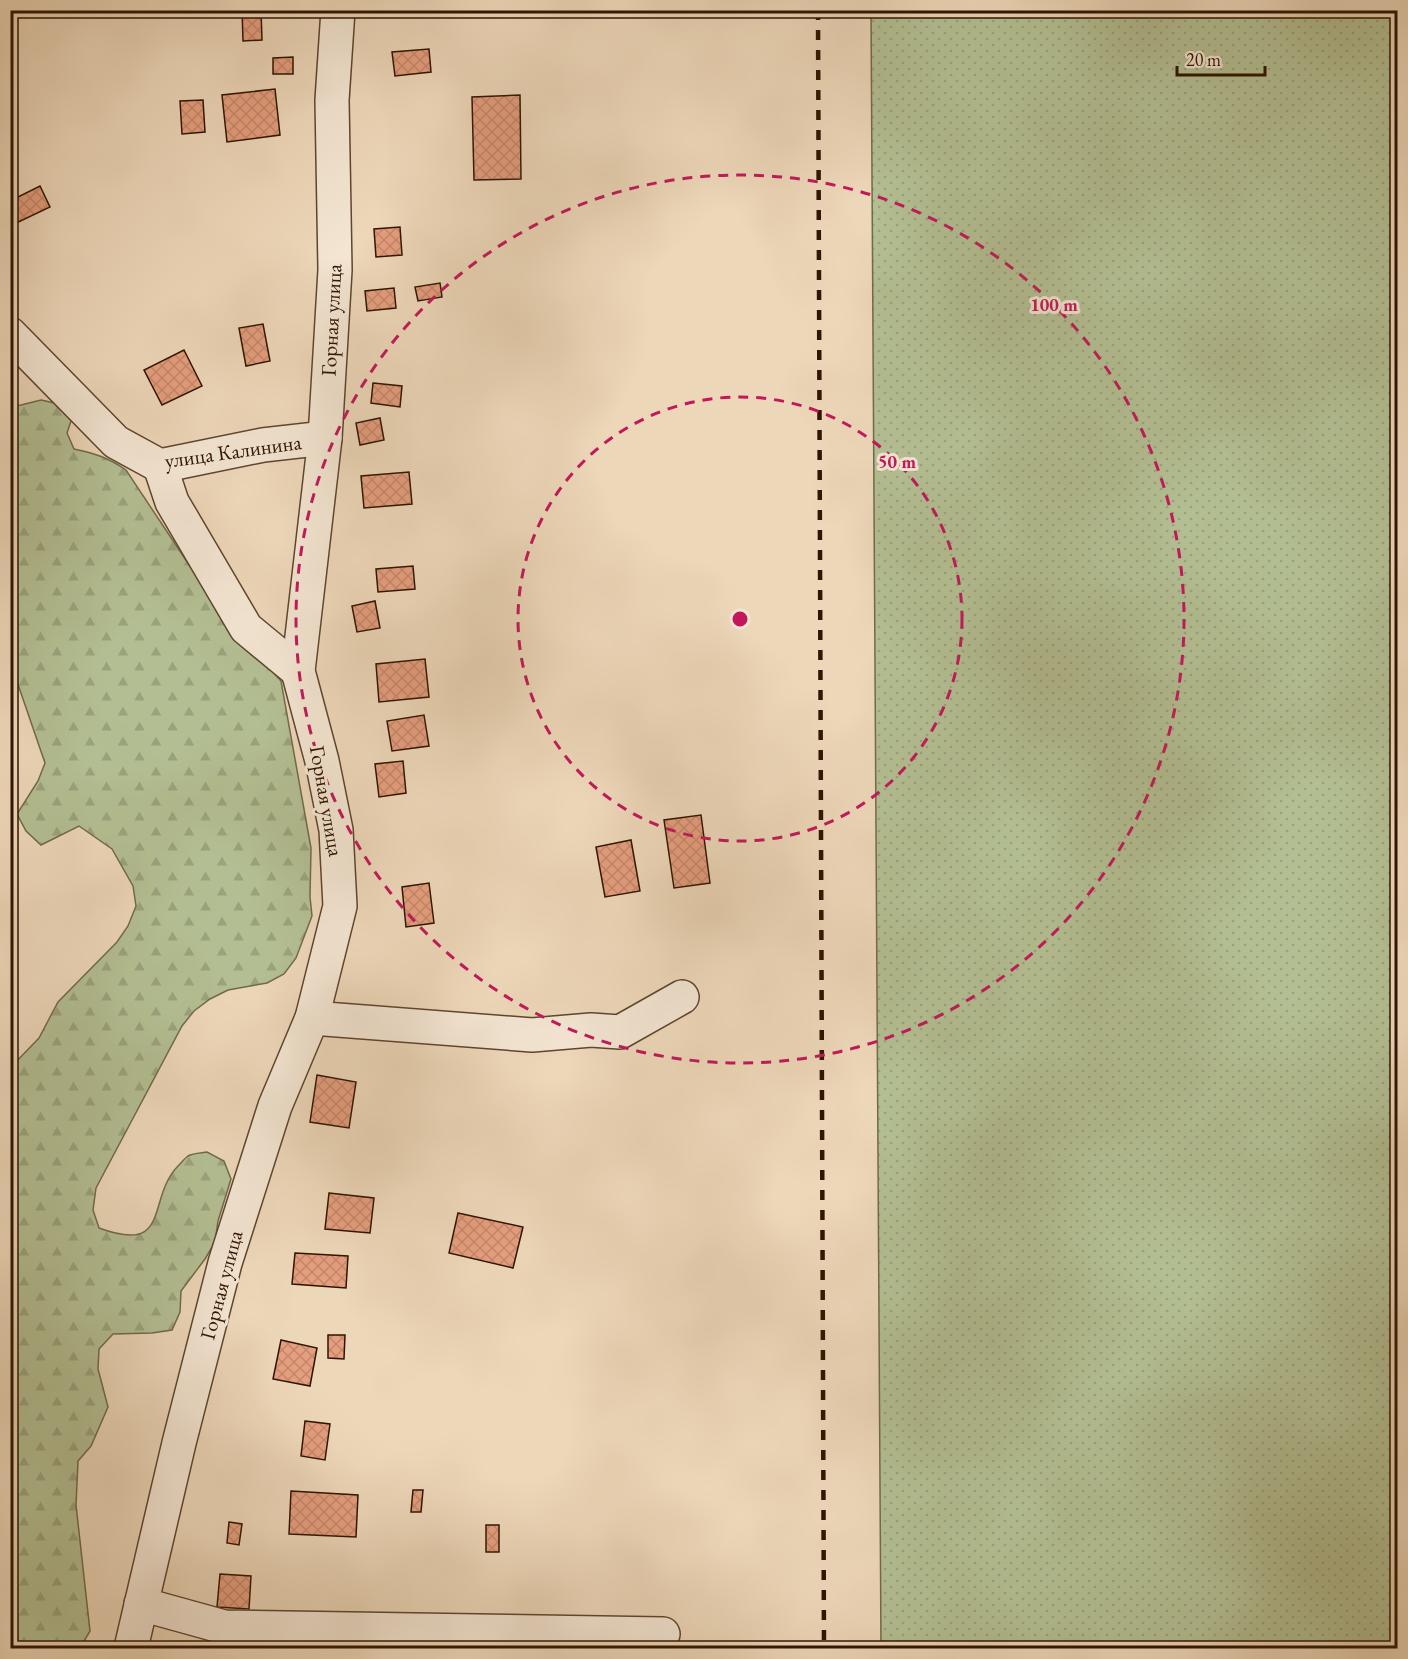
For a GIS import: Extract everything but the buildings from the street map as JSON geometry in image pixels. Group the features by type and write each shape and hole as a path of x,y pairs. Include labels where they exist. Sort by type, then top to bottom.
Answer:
{"street":[{"name":"Горная улица","path":"131,1648 225,1263 275,1106 312,1018 340,906 336,830 322,761 298,671 325,438 335,270 332,100 338,10"},
{"name":"улица Калинина","path":"10,334 117,442 160,466 263,445 325,438"},
{"path":"160,466 172,502 246,628 298,671"},
{"path":"312,1018 532,1035 591,1030 620,1032 682,998"},
{"path":"141,1604 224,1627 663,1634"}],"green space":[{"path":"871,11 1397,11 1397,1648 881,1648"},
{"path":"41,400 59,404 73,415 67,433 74,449 101,456 126,470 213,601 281,681 311,848 312,916 296,958 284,974 267,983 228,990 210,999 194,1011 182,1026 96,1188 93,1210 99,1228 122,1234 138,1234 148,1229 154,1219 168,1179 188,1156 207,1152 224,1161 231,1179 218,1221 215,1242 181,1291 180,1312 172,1330 113,1334 99,1349 98,1369 108,1407 91,1446 78,1461 76,1505 90,1631 80,1648 11,1648 11,1067 39,1038 58,1002 117,942 128,926 136,906 133,886 112,849 79,826 41,845 26,831 17,814 38,781 45,763 11,664 10,406"}],"railway":[{"path":"818,10 824,1648"}]}
